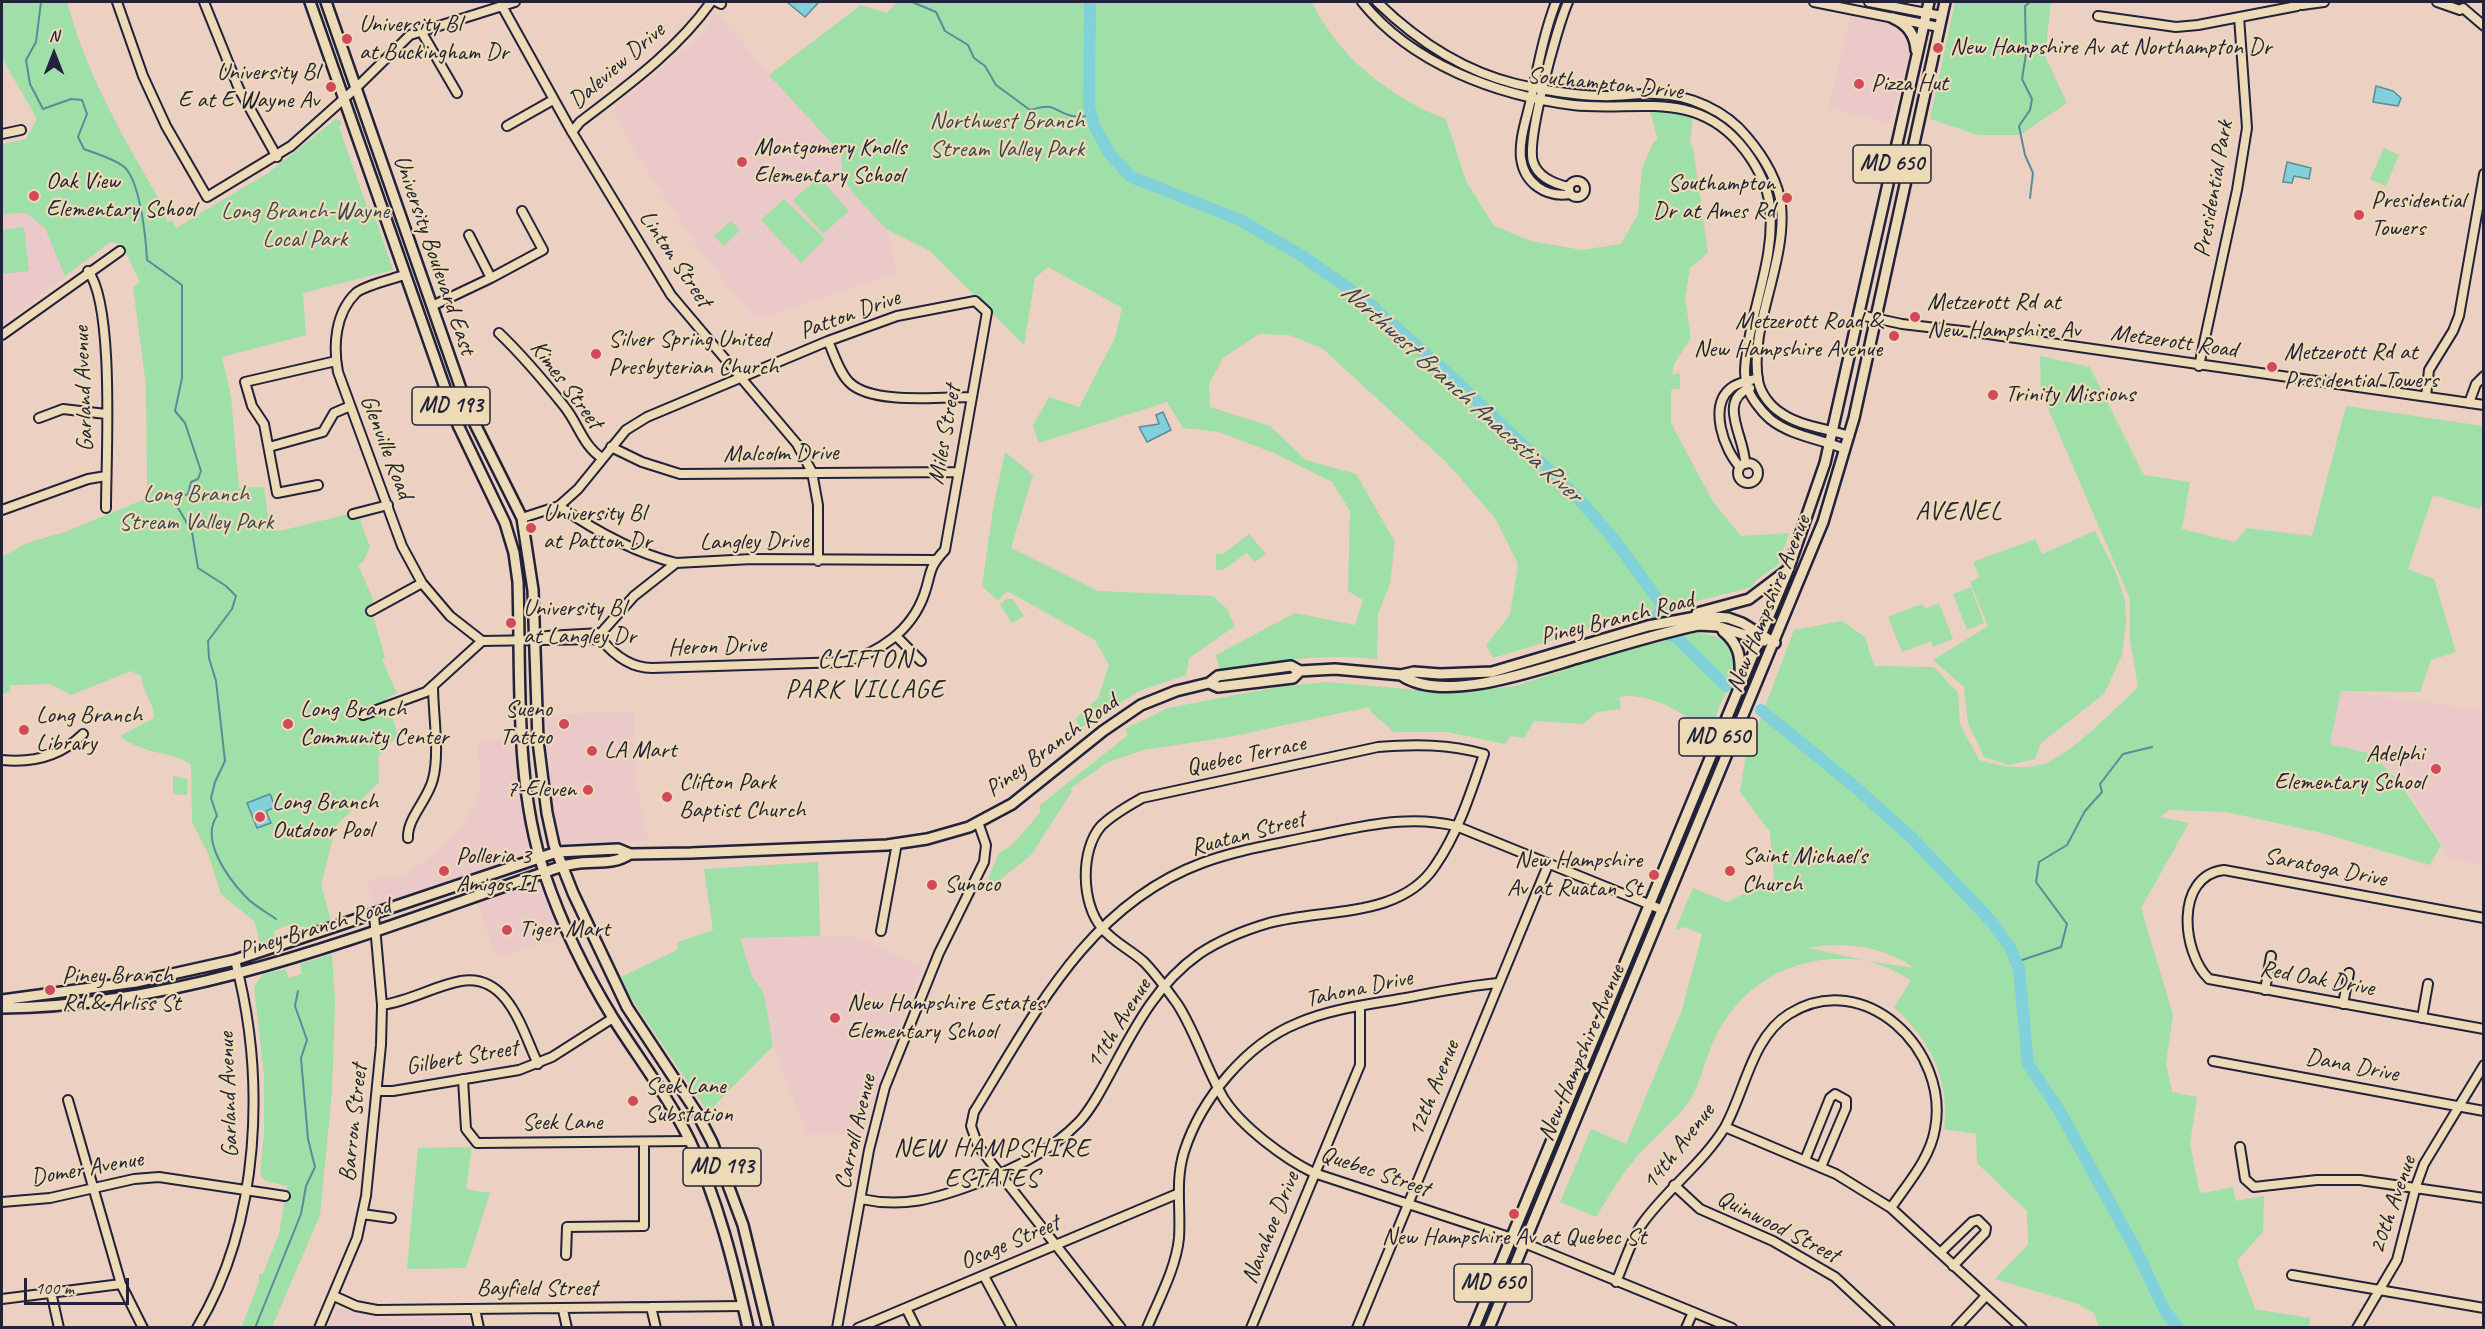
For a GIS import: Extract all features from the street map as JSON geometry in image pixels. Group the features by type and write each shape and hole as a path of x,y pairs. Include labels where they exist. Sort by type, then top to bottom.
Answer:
{"main road":[{"name":"University Boulevard East","path":"310,2 458,425 505,523 514,553 518,582 526,785 544,872 566,927 613,1018 670,1104 690,1141 715,1205 748,1328"},
{"name":"University Boulevard East","path":"326,2 469,412 522,518 531,566 539,639 538,741 547,813 556,852 627,1007 692,1105 712,1142 743,1226 768,1328"},
{"name":"New Hampshire Avenue","path":"1474,1328 1788,570 1833,430 1929,2"},
{"name":"New Hampshire Avenue","path":"1489,1328 1775,643 1823,522 1849,436 1945,2"},
{"path":"1893,18 1910,31 1916,43 1916,56"},
{"path":"1678,624 1749,599 1788,570"},
{"name":"Piney Branch Road","path":"2,1000 136,982 234,960 374,915 556,852 618,849 630,854 897,843 927,839 978,822 1029,792 1103,731 1141,705 1176,691 1209,683 1218,676 1291,666 1300,671 1335,669 1401,675 1412,682 1450,685 1506,679 1701,616 1728,618 1760,637"},
{"name":"Piney Branch Road","path":"1678,624 1717,626 1775,643"},
{"path":"1717,626 1731,638 1740,654 1740,684"},
{"name":"Piney Branch Road","path":"2,1008 30,1008 139,996 238,974 377,931 544,872 574,863 618,862 630,854"}],"street":[{"path":"117,2 143,76 161,116 207,197 277,157 356,88 410,35 515,2"},
{"path":"204,2 239,89 277,157"},
{"name":"Daleview Drive","path":"572,132 580,122 667,51 695,24 711,2"},
{"name":"Southampton Drive","path":"1362,2 1397,35 1430,59 1471,79 1510,93 1542,100 1603,107 1657,104 1695,113 1724,129 1738,142 1762,180 1770,205 1768,252 1750,334 1747,385"},
{"name":"Southampton Drive","path":"1377,2 1404,27 1435,50 1475,69 1543,89 1603,96 1657,94 1699,103 1730,120 1746,135 1772,176 1781,204 1779,254 1761,336 1758,382"},
{"path":"1556,2 1544,37 1521,149 1523,166 1537,188 1554,194 1569,190 1546,179 1535,168 1532,161 1532,143 1551,52 1568,2"},
{"path":"1814,2 1939,27"},
{"path":"1869,2 1911,6 1926,13 1942,16"},
{"path":"2098,16 2176,27 2324,2"},
{"path":"2437,2 2460,10 2463,8 2484,26"},
{"name":"Linton Street","path":"502,6 572,132 671,295 741,379 783,423 797,444 812,472 818,506 818,561"},
{"name":"Presidential Park","path":"2199,366 2232,219 2247,128 2239,17"},
{"path":"421,31 457,93"},
{"path":"507,126 553,99"},
{"path":"2,134 21,130"},
{"path":"2426,396 2429,370 2459,316 2484,174"},
{"path":"1770,205 1781,204"},
{"path":"432,306 491,278 543,249 522,211"},
{"path":"469,235 491,278"},
{"path":"2,335 88,271 120,251"},
{"name":"Garland Avenue","path":"88,271 94,278 104,327 106,508"},
{"name":"Glenville Road","path":"404,275 357,291 342,314 338,327 336,361 348,407 402,546 422,583 450,616 482,642"},
{"name":"Patton Drive","path":"522,518 559,506 578,489 626,430 646,417 828,341 897,316 975,301 987,312"},
{"name":"Miles Street","path":"935,560 945,550 987,312"},
{"name":"Metzerott Road","path":"1860,315 1902,324 1988,334 2484,405"},
{"name":"Kimes Street","path":"500,333 531,365 564,406 592,451 602,458"},
{"path":"828,341 846,379 862,392 886,397 971,397"},
{"path":"318,485 277,493 264,424 252,406 245,382 336,361"},
{"path":"2469,403 2476,384 2484,376"},
{"path":"1747,385 1734,404 1742,465 1732,459 1719,413 1721,402 1725,394 1747,385 1758,382 1779,412 1808,426 1833,430 1849,436"},
{"path":"1747,385 1761,410 1781,426 1845,449"},
{"path":"269,447 323,432 334,413 348,407"},
{"path":"39,418 63,409 106,414"},
{"name":"Malcolm Drive","path":"611,447 642,462 680,474 958,472"},
{"path":"2,510 88,479 106,476"},
{"path":"353,514 388,505"},
{"path":"559,506 585,524 658,559 676,563"},
{"name":"Langley Drive","path":"601,636 634,596 676,563 752,559 935,560"},
{"name":"Heron Drive","path":"601,636 623,660 638,668 844,662 865,656 896,636 920,604 930,568 935,560"},
{"path":"371,611 422,583"},
{"path":"363,715 426,692 482,642 539,639 548,642 601,636"},
{"path":"896,636 921,661"},
{"path":"408,838 408,828 426,798 434,778 433,686"},
{"path":"2,760 32,760 51,755 64,749 83,734"},
{"name":"Quebec Terrace","path":"1101,927 1086,888 1085,866 1089,848 1100,828 1117,812 1142,798 1378,747 1416,744 1467,749 1484,754 1474,783"},
{"name":"11th Avenue","path":"861,1199 881,1203 922,1202 1000,1174 1052,1146 1080,1120 1103,1087 1143,1012 1163,986 1199,954 1231,936 1270,923 1390,901 1412,891 1435,866 1456,826 1474,783"},
{"name":"Ruatan Street","path":"1121,1328 1000,1174 974,1137 974,1112 1052,986 1101,927 1154,886 1202,863 1273,844 1388,822 1421,820 1456,826 1663,910"},
{"name":"Carroll Avenue","path":"837,1328 885,1087 899,1047 939,953 987,854 978,822"},
{"path":"881,931 897,843"},
{"name":"12th Avenue","path":"1357,1328 1548,865"},
{"name":"Saratoga Drive","path":"2187,918 2189,902 2198,885 2211,874 2224,870 2484,918"},
{"name":"Barron Street","path":"319,1328 357,1238 362,1214 377,1090 382,1005 374,915"},
{"name":"Red Oak Drive","path":"2187,918 2196,959 2209,979 2484,1029"},
{"name":"Quebec Street","path":"1101,927 1145,963 1187,1020 1224,1100 1257,1134 1286,1159 1314,1173 1524,1242 1616,1282 1732,1328"},
{"path":"2265,990 2271,956"},
{"name":"Garland Avenue","path":"197,1328 214,1296 235,1238 252,1150 248,1028 234,960"},
{"path":"2343,1004 2349,973"},
{"path":"382,1005 401,1002 460,981 485,982 502,993 509,1003 538,1064"},
{"name":"Tahona Drive","path":"1148,1325 1179,1241 1177,1194 1183,1154 1189,1137 1219,1087 1246,1057 1272,1037 1298,1023 1360,1006 1498,983"},
{"path":"2422,1018 2428,984"},
{"path":"27,996 30,1008"},
{"name":"14th Avenue","path":"1616,1282 1641,1226 1725,1127 1769,1033 1777,1023 1802,1008 1841,1002 1861,1005 1878,1013 1915,1042 1934,1083 1937,1107 1935,1129 1928,1153 1891,1208"},
{"name":"Navahoe Drive","path":"1251,1328 1360,1065 1360,1006"},
{"name":"Gilbert Street","path":"377,1090 519,1070 538,1064 613,1018"},
{"name":"Dana Drive","path":"2213,1061 2484,1112"},
{"name":"20th Avenue","path":"2357,1328 2400,1254 2416,1186 2424,1164 2484,1065"},
{"name":"Seek Lane","path":"464,1079 466,1129 472,1139 485,1143 690,1141"},
{"path":"1805,1160 1830,1098 1834,1094 1841,1095 1846,1100 1846,1108 1821,1167"},
{"path":"68,1100 121,1284 143,1328"},
{"path":"1725,1127 1821,1167 1891,1208 1985,1297 2022,1328"},
{"path":"566,1255 567,1227 644,1226 644,1142"},
{"path":"2241,1147 2246,1182 2254,1187 2336,1179 2416,1186 2484,1198"},
{"name":"Domer Avenue","path":"2,1202 50,1198 134,1179 159,1177 285,1197"},
{"name":"Quinwood Street","path":"1674,1185 1700,1209 1773,1241 1835,1277 1890,1328"},
{"name":"Osage Street","path":"858,1328 1177,1194"},
{"path":"362,1214 391,1218"},
{"path":"1940,1253 1972,1222 1978,1220 1984,1223 1985,1233 1953,1266"},
{"path":"2292,1275 2484,1308"},
{"path":"984,1276 1012,1328"},
{"path":"2,1299 121,1284"},
{"path":"51,1292 59,1328"},
{"name":"Bayfield Street","path":"334,1296 356,1306 377,1310 563,1310 743,1306"},
{"path":"1956,1328 1985,1297"},
{"path":"651,1307 656,1328"},
{"path":"906,1308 916,1328"},
{"path":"475,1309 479,1328"},
{"path":"563,1310 567,1328"},
{"path":"1686,1328 1693,1312"},
{"path":"1140,1328 1148,1325"}],"shaded area":[{"name":"Montgomery Knolls Elementary School","path":"715,13 842,153 842,176 852,192 886,229 898,273 755,319 697,246 647,171 612,110 703,33"},
{"path":"1851,14 1887,20 1907,34 1911,45 1890,123 1829,108"},
{"name":"Oak View Elementary School","path":"26,139 103,248 2,325 2,144"},
{"name":"Adelphi Elementary School","path":"2341,691 2483,710 2483,866 2450,859 2405,784 2372,754 2330,745"},
{"path":"633,711 634,771 648,841 570,845 560,841 547,780 544,715"},
{"path":"516,740 523,808 531,846 529,854 523,860 377,911 366,884 378,877 393,879 408,873 444,846 462,827 481,792 478,741"},
{"path":"531,878 542,886 561,937 496,958 475,897"},
{"name":"New Hampshire Estates Elementary School","path":"740,937 856,937 923,967 892,1044 864,1133 807,1135 773,1046 764,993 752,976"},
{"path":"336,1310 391,1319 464,1317 470,1327 328,1327"}],"green space":[{"path":"2,2 67,2 85,57 109,110 166,211 163,213 168,222 172,220 176,228 268,173 336,119 340,120 342,123 339,127 367,207 371,206 393,270 303,293 306,335 222,357 231,397 239,488 264,487 270,531 284,530 357,512 370,547 363,562 358,565 373,599 373,616 385,658 382,660 397,693 386,698 398,735 378,757 379,782 336,826 321,885 331,921 314,928 288,925 274,931 275,942 260,945 255,922 221,894 208,853 192,822 191,765 178,758 128,742 120,736 154,718 141,676 131,671 71,695 50,684 10,685 10,691 2,694 2,557 27,543 65,532 143,500 147,487 146,385 133,287 140,282 122,244 110,242 65,276 45,228 26,213 2,214 2,144 26,139 37,119 2,58"},
{"name":"Northwest Branch Stream Valley Park","path":"897,2 1312,2 1335,40 1368,73 1406,100 1446,119 1466,181 1494,226 1531,241 1582,250 1621,244 1638,214 1642,168 1654,141 1658,140 1649,108 1670,109 1693,116 1690,145 1693,148 1708,253 1690,268 1685,298 1691,338 1674,364 1672,375 1680,373 1680,389 1671,390 1671,423 1713,502 1741,536 1789,533 1778,565 1756,580 1752,587 1677,606 1676,603 1493,658 1486,645 1510,615 1518,564 1495,518 1447,463 1322,348 1289,335 1259,334 1223,358 1209,384 1210,407 1270,426 1306,460 1356,474 1395,542 1390,584 1378,614 1377,659 1317,657 1219,669 1216,655 1295,613 1355,625 1363,600 1348,591 1350,511 1332,482 1274,453 1219,432 1183,428 1167,402 1039,443 1033,426 1049,397 1079,407 1115,338 1122,308 1048,267 1035,278 1024,345 930,251 886,229 852,192 842,176 841,153 769,75 861,5 887,13"},
{"path":"1955,2 2051,2 2045,56 2067,103 2020,135 1978,135 1930,119"},
{"path":"2384,148 2399,155 2386,186 2370,179"},
{"path":"819,177 849,211 823,234 793,200"},
{"path":"784,199 825,239 801,263 761,220"},
{"path":"731,221 740,230 724,246 714,236"},
{"path":"24,227 29,271 2,274 2,230"},
{"path":"2040,356 2090,367 2144,475 2190,482 2182,529 2235,542 2247,528 2312,536 2346,406 2483,426 2483,503 2479,509 2433,495 2408,569 2434,579 2456,652 2431,660 2420,692 2341,691 2330,744 2372,754 2397,779 2441,845 2430,865 2322,833 2227,812 2169,810 2160,817 2189,823 2141,908 2173,1015 2166,1063 2172,1092 2197,1097 2190,1143 2199,1190 2203,1193 2233,1187 2236,1201 2264,1196 2263,1232 2237,1261 2255,1309 2310,1318 2309,1327 2099,1327 2094,1313 2076,1303 1995,1279 2028,1245 2027,1211 1977,1163 1976,1134 1944,1129 1944,1094 1935,1062 1918,1033 1894,1008 1911,980 1891,969 1868,961 1914,968 1890,955 1863,947 1835,945 1808,948 1863,960 1816,961 1795,966 1775,974 1756,986 1726,1019 1714,1040 1690,1100 1630,1166 1596,1217 1560,1202 1591,1129 1626,1144 1682,1010 1702,934 1685,927 1675,930 1693,888 1727,902 1774,879 1770,832 1740,792 1745,760 1794,630 1842,621 1865,637 1874,666 1934,667 1958,693 1960,724 1979,760 2001,766 2023,767 2050,761 2076,744 2138,687 2130,638 2130,599 2041,392"},
{"path":"1005,452 1033,475 1011,548 1098,591 1213,596 1227,609 1235,626 1189,658 1186,675 1139,691 1081,728 1075,719 1098,698 1109,665 1095,640 1007,591 998,601 982,586 993,509"},
{"path":"2095,531 2116,573 2125,601 2126,623 2122,655 2104,694 2041,743 2035,759 2008,765 1984,757 1968,723 1964,687 1933,660 1988,626 1970,582 1980,577 1973,562 2035,539 2042,554"},
{"path":"1249,534 1266,554 1255,562 1247,553 1223,570 1216,570 1216,554 1223,554"},
{"path":"1971,587 1984,623 1967,630 1953,594"},
{"path":"1006,599 1013,599 1024,616 1012,623 1000,605"},
{"path":"1939,603 1953,639 1933,647 1931,641 1902,652 1888,617 1922,604 1925,609"},
{"path":"1694,632 1714,636 1727,643 1734,651 1736,661 1734,673 1716,714 1718,718 1715,726 1711,724 1708,731 1666,705 1643,697 1631,696 1619,697 1621,709 1597,712 1583,724 1534,721 1524,738 1510,736 1505,744 1447,732 1394,732 1372,713 1369,707 1229,737 1143,750 1106,763 1070,789 1072,791 1032,854 996,883 988,879 999,853 1011,846 1041,812 1039,806 1128,735 1125,729 1168,708 1278,687 1327,682 1454,693 1515,686 1653,642 1654,644"},
{"path":"173,776 188,779 187,795 173,794"},
{"path":"818,862 820,936 740,938 752,976 764,993 773,1046 708,1112 629,995 621,977 677,950 678,942 713,930 704,869"},
{"path":"332,954 335,1002 332,1091 320,1215 272,1327 241,1328 259,1282 259,1274 263,1274 279,1234 287,1186 265,1181 260,1175 264,1135 264,1075 254,987 263,974 285,969 289,978 302,974 300,964"},
{"path":"472,1147 466,1189 490,1193 466,1268 407,1269 418,1148"}],"water":[{"path":"787,2 819,2 805,17"},
{"path":"2376,86 2393,91 2401,98 2398,106 2373,102"},
{"path":"2287,162 2311,168 2309,179 2294,176 2292,183 2283,182"},
{"path":"1163,412 1171,430 1147,442 1139,427 1159,424 1156,415"},
{"name":"Long Branch Outdoor Pool","path":"270,794 275,807 266,811 271,823 257,828 247,803"}],"waterway":[{"path":"41,2 36,42 26,60 30,84 43,109 71,99 82,100 87,114 78,137 84,149 114,161 129,173 138,195 147,260 182,285 182,378 175,411 185,423 201,471 198,479 191,482 188,494 173,499 192,532 198,568 226,586 236,596 232,609 208,641 209,658 216,681 225,761 215,782 211,798 217,816 212,836 218,858 231,879 248,899 276,919"},
{"path":"912,2 936,12 945,31 968,45 974,58 985,66 996,85 1030,110 1049,107 1072,116 1091,116"},
{"name":"Northwest Branch Anacostia River","path":"1090,2 1089,106 1095,127 1109,153 1131,177 1240,220 1302,256 1364,299 1456,381 1575,495 1613,538 1664,608 1657,615 1670,636 1675,636 1726,686"},
{"path":"2030,2 2025,6 2026,54 2022,79 2032,99 2030,110 2019,126 2025,155 2033,173 2030,198"},
{"name":"Northwest Branch Anacostia River","path":"1761,710 1855,787 1912,838 1991,921 2010,947 2019,969 2028,1064 2059,1110 2137,1252 2165,1311 2178,1328"},
{"path":"2016,962 2061,947 2067,924 2036,882 2039,862 2067,845 2085,811 2102,792 2100,784 2123,754 2152,747"},
{"path":"255,1328 301,1214 306,1186 315,1167 308,1139 301,1058 307,1040 295,1006 298,991"}],"place":[{"name":"University Bl at Buckingham Dr","path":"347,39"},
{"name":"New Hampshire Av at Northampton Dr","path":"1938,48"},
{"name":"Pizza Hut","path":"1859,84"},
{"name":"University Bl E at E Wayne Av","path":"331,87"},
{"name":"Montgomery Knolls Elementary School","path":"742,162"},
{"name":"Oak View Elementary School","path":"34,196"},
{"name":"Southampton Dr at Ames Rd","path":"1787,198"},
{"name":"Presidential Towers","path":"2359,215"},
{"name":"Metzerott Rd at New Hampshire Av","path":"1915,317"},
{"name":"Metzerott Road & New Hampshire Avenue","path":"1894,336"},
{"name":"Silver Spring United Presbyterian Church","path":"596,354"},
{"name":"Metzerott Rd at Presidential Towers","path":"2272,367"},
{"name":"Trinity Missions","path":"1993,395"},
{"name":"University Bl at Patton Dr","path":"531,528"},
{"name":"University Bl at Langley Dr","path":"511,623"},
{"name":"Long Branch Community Center","path":"288,724"},
{"name":"Sueno Tattoo","path":"564,724"},
{"name":"Long Branch Library","path":"24,730"},
{"name":"LA Mart","path":"592,751"},
{"name":"Adelphi Elementary School","path":"2436,769"},
{"name":"7-Eleven","path":"588,790"},
{"name":"Clifton Park Baptist Church","path":"667,797"},
{"name":"Long Branch Outdoor Pool","path":"260,817"},
{"name":"Polleria 3 Amigos II","path":"444,871"},
{"name":"Saint Michael's Church","path":"1730,871"},
{"name":"New Hampshire Av at Ruatan St","path":"1654,875"},
{"name":"Sunoco","path":"932,885"},
{"name":"Tiger Mart","path":"507,930"},
{"name":"Piney Branch Rd & Arliss St","path":"50,990"},
{"name":"New Hampshire Estates Elementary School","path":"835,1018"},
{"name":"Seek Lane Substation","path":"633,1101"},
{"name":"New Hampshire Av at Quebec St","path":"1514,1214"}],"district":[{"name":"AVENEL","path":"1959,512"},
{"name":"CLIFTON PARK VILLAGE","path":"865,675"},
{"name":"NEW HAMPSHIRE ESTATES","path":"992,1164"}],"park label":[{"name":"Long Branch-Wayne Local Park","path":"305,226"},
{"name":"Long Branch Stream Valley Park","path":"196,509"}]}
